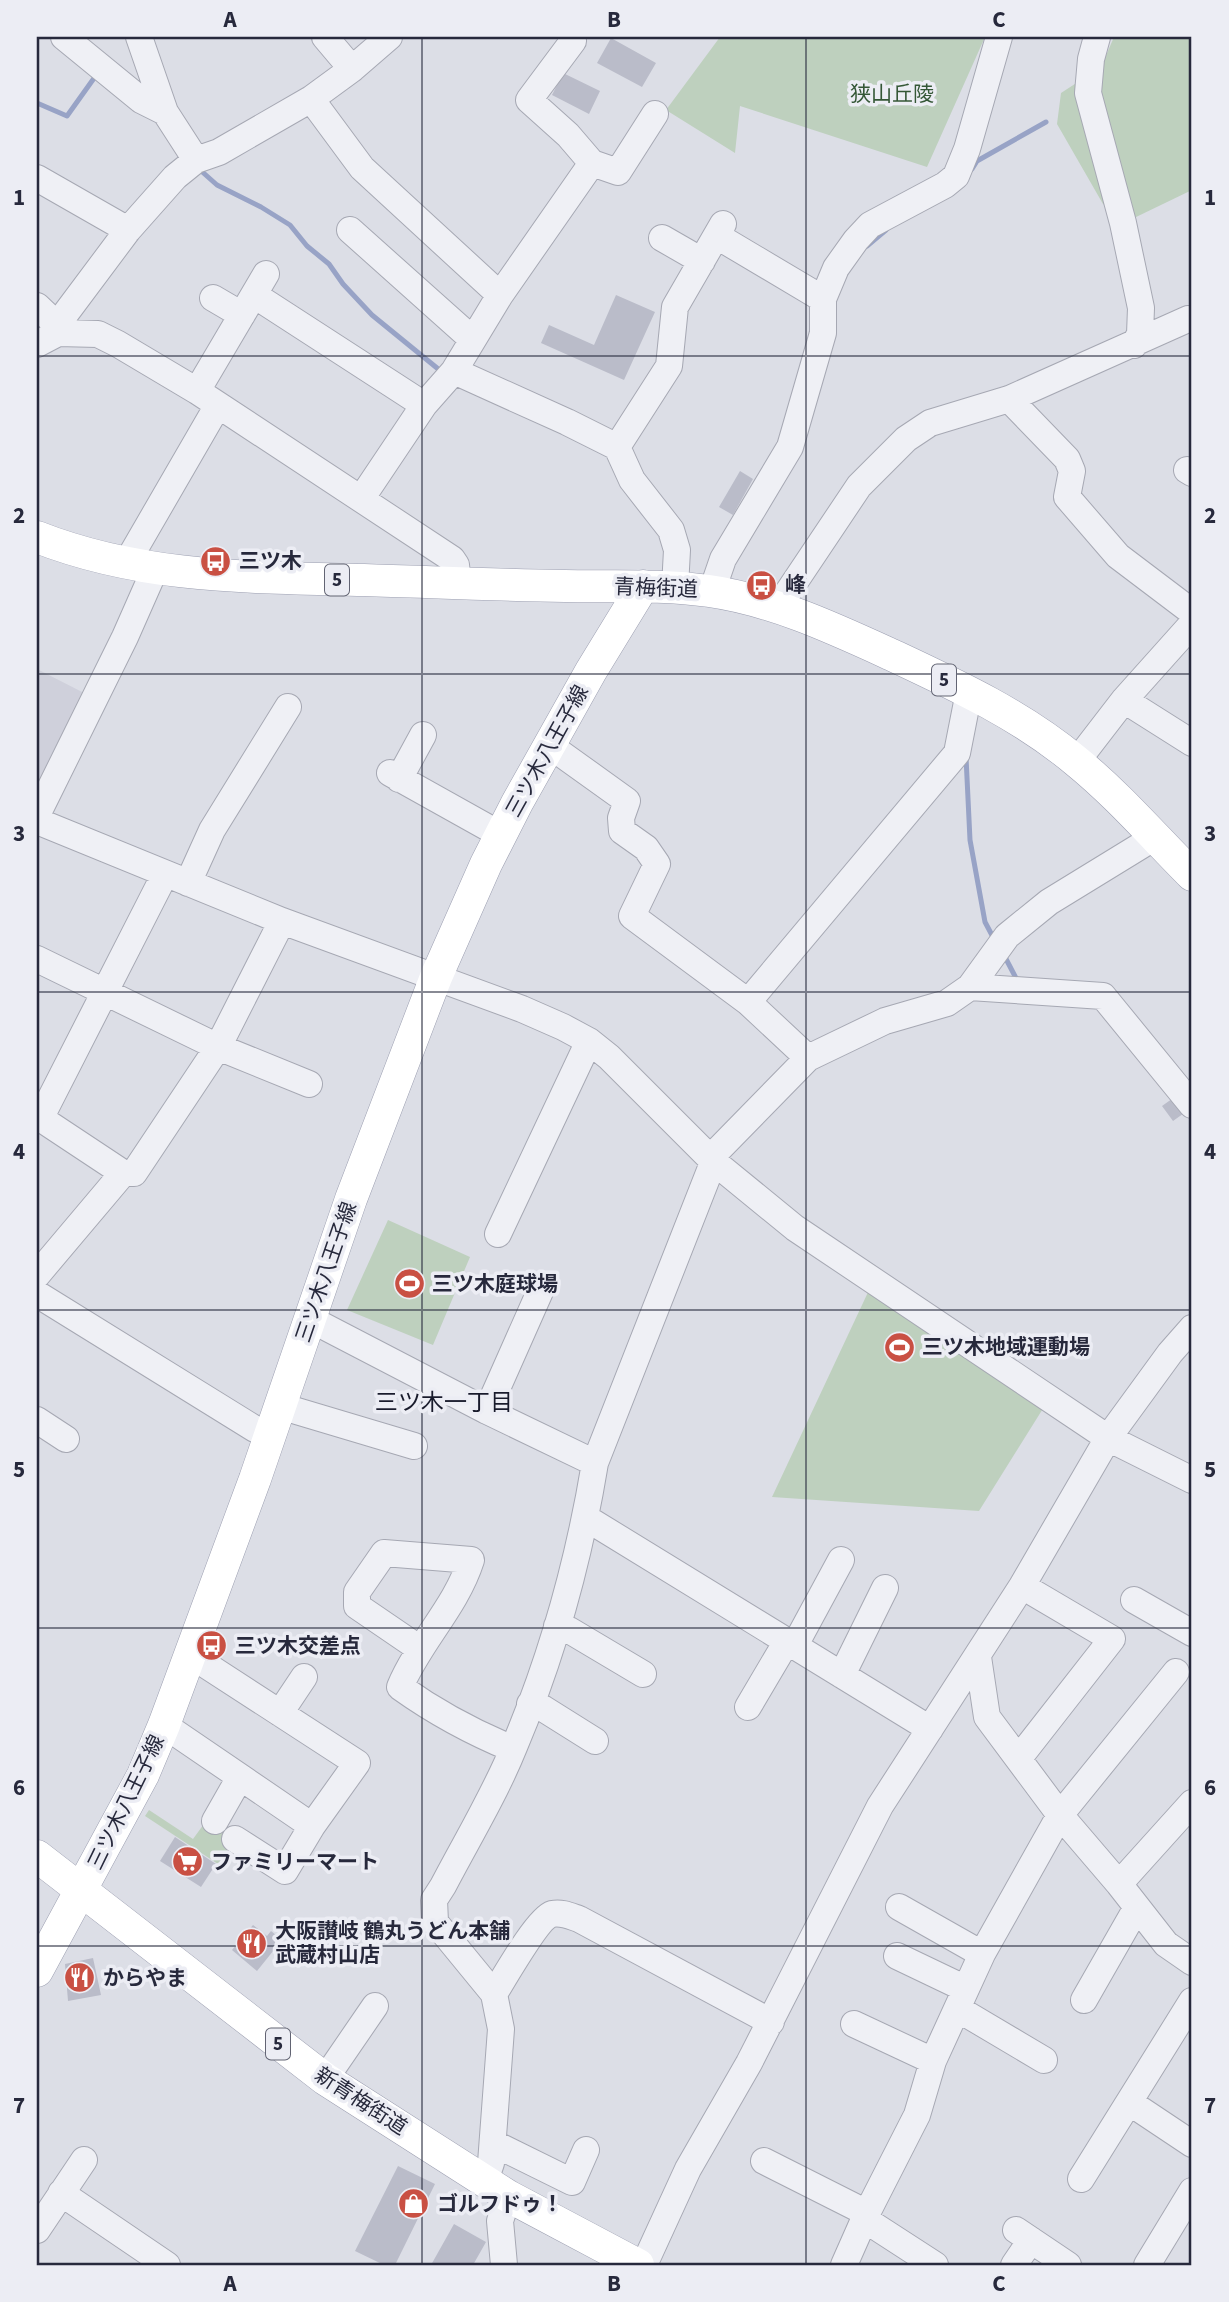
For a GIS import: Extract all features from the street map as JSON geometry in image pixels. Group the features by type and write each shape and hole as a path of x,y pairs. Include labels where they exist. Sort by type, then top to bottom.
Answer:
{"main road":[{"name":"青梅街道","path":"37,537 86,554 140,567 195,574 676,587 712,591 778,607 847,635 969,692 1026,724 1077,761 1192,875"},
{"name":"三ツ木八王子線","path":"37,1971 143,1775 164,1725 369,1152 436,977 501,835 591,671 643,586"},
{"name":"新青梅街道","path":"37,1856 325,2079 497,2188 638,2265"}],"street":[{"path":"64,37 141,100 165,111"},
{"path":"139,37 165,111 196,160"},
{"path":"325,37 352,69"},
{"path":"51,334 128,230 175,177 196,160 219,152 310,99 352,69 389,37"},
{"path":"712,591 723,559 790,447 823,333 823,299 836,268 870,225 945,185 956,176 967,149 999,37"},
{"path":"1097,37 1091,59 1088,93 1123,223 1141,307 1140,334 1134,345"},
{"path":"573,41 529,100 568,135 592,163 618,172 655,114"},
{"path":"310,99 362,167 500,295"},
{"path":"361,499 424,405 454,371 500,295 592,163"},
{"path":"37,178 128,230"},
{"path":"350,230 472,339"},
{"path":"617,447 669,366 676,307 720,230 823,299"},
{"path":"662,238 702,261"},
{"path":"37,815 125,637 140,567 242,315 266,274"},
{"path":"213,298 242,315"},
{"path":"265,302 424,405"},
{"path":"37,306 51,334"},
{"path":"778,607 859,486 906,439 930,423 1009,399 1188,319"},
{"path":"51,334 98,334 208,398 452,559 456,565 458,583"},
{"path":"454,371 617,447 632,480 671,530 677,550 676,587"},
{"path":"1009,399 1067,459 1072,471 1067,497 1118,556 1189,607 1124,701 1077,761"},
{"path":"748,1002 957,753 969,692"},
{"path":"1124,701 1192,743"},
{"path":"282,921 218,1046 134,1173 123,1173 39,1118 105,990 212,830 288,707"},
{"path":"423,735 395,776 501,835"},
{"path":"550,745 627,802 621,818 622,831 646,848 657,864 632,916 748,1002 808,1058"},
{"path":"37,821 282,921 523,1009 589,1041 609,1057 713,1161 795,1228 1108,1438 1192,1479"},
{"path":"504,2265 497,2188 491,2163 501,2029 494,1994 435,1923 434,1900 513,1749 557,1626 586,1518 595,1463 718,1150 808,1058 885,1021 947,1003 970,987 1007,936 1017,928 1072,887 1154,838"},
{"path":"37,959 218,1046 309,1084"},
{"path":"970,987 1103,996 1192,1105"},
{"path":"498,1234 589,1041"},
{"path":"37,1275 123,1173"},
{"path":"487,1411 542,1287"},
{"path":"37,1294 244,1422 275,1420 414,1446"},
{"path":"310,1319 487,1411 595,1463"},
{"path":"644,2265 688,2169 771,2022 880,1806 1022,1586 1108,1438 1170,1353 1192,1328"},
{"path":"586,1518 930,1729"},
{"path":"748,1707 840,1573"},
{"path":"1019,1758 1112,1639 1022,1586"},
{"path":"842,1675 885,1588"},
{"path":"1134,1600 1192,1633"},
{"path":"557,1626 569,1630 643,1674"},
{"path":"420,1649 400,1687 420,1702 513,1749"},
{"path":"189,1654 357,1763 312,1826 285,1871 235,1839"},
{"path":"978,1657 987,1717 1060,1815 1119,1884 1136,1909 1166,1944 1192,1962"},
{"path":"844,2265 917,2115 933,2061 982,1954 1060,1815 1176,1672"},
{"path":"280,1713 305,1677"},
{"path":"530,1704 544,1709 595,1741"},
{"path":"164,1725 312,1826"},
{"path":"215,1821 240,1777"},
{"path":"1119,1884 1192,1803"},
{"path":"899,1907 982,1954"},
{"path":"1084,2000 1096,1958 1136,1909"},
{"path":"494,1994 538,1925 549,1915 561,1913 579,1919 771,2022"},
{"path":"897,1956 962,1999 1044,2060"},
{"path":"1081,2179 1192,2001"},
{"path":"325,2079 375,2006"},
{"path":"854,2024 933,2061"},
{"path":"1129,2102 1192,2144"},
{"path":"493,2143 544,2158 572,2182 586,2150"},
{"path":"37,2231 84,2160"},
{"path":"764,2161 866,2216 935,2265"},
{"path":"1147,2265 1192,2191"},
{"path":"61,2193 167,2265"},
{"path":"1014,2265 1023,2235 1068,2265"}],"shaded area":[{"path":"37,669 88,695 37,798"}],"green space":[{"name":"狭山丘陵","path":"720,37 985,37 927,167 740,106 735,153 666,110"},
{"path":"1114,37 1192,37 1192,190 1134,218 1103,204 1057,124 1061,93 1101,67"},
{"name":"三ツ木庭球場","path":"388,1220 470,1257 433,1345 347,1310"},
{"name":"三ツ木地域運動場","path":"870,1288 1044,1407 979,1511 772,1497"},
{"path":"149,1810 193,1839 209,1817 237,1836 218,1864 145,1816"}],"building":[{"path":"611,38 656,63 642,87 597,63"},
{"path":"563,73 600,91 589,114 552,95"},
{"path":"616,295 655,312 624,380 541,343 549,325 594,345"},
{"path":"740,471 753,479 733,515 719,507"},
{"path":"1176,1096 1187,1111 1173,1121 1162,1106"},
{"name":"ファミリーマート","path":"175,1837 216,1864 201,1887 160,1861"},
{"path":"253,1925 267,1936 271,1931 282,1940 257,1971 232,1950"},
{"path":"93,1958 101,1995 68,2001 65,1964"},
{"path":"398,2166 435,2184 395,2265 384,2265 355,2251"},
{"path":"454,2224 486,2242 473,2265 431,2265"}],"waterway":[{"path":"37,103 67,116 97,74"},
{"path":"972,169 977,161 1046,122"},
{"path":"199,169 217,185 290,225 307,246 329,264 343,284 372,315 437,368"},
{"path":"867,246 886,230"},
{"path":"966,757 970,840 985,922 994,939"},
{"path":"1005,957 1019,980"}],"place":[{"name":"三ツ木","path":"216,561"},
{"name":"峰","path":"762,585"},
{"name":"三ツ木庭球場","path":"409,1284"},
{"name":"三ツ木地域運動場","path":"899,1347"},
{"name":"三ツ木交差点","path":"212,1646"},
{"name":"ファミリーマート","path":"188,1862"},
{"name":"大阪讃岐 鶴丸うどん本舗 武蔵村山店","path":"252,1943"},
{"name":"からやま","path":"80,1978"},
{"name":"ゴルフドゥ！","path":"414,2204"}],"district":[{"name":"三ツ木一丁目","path":"444,1402"}]}
